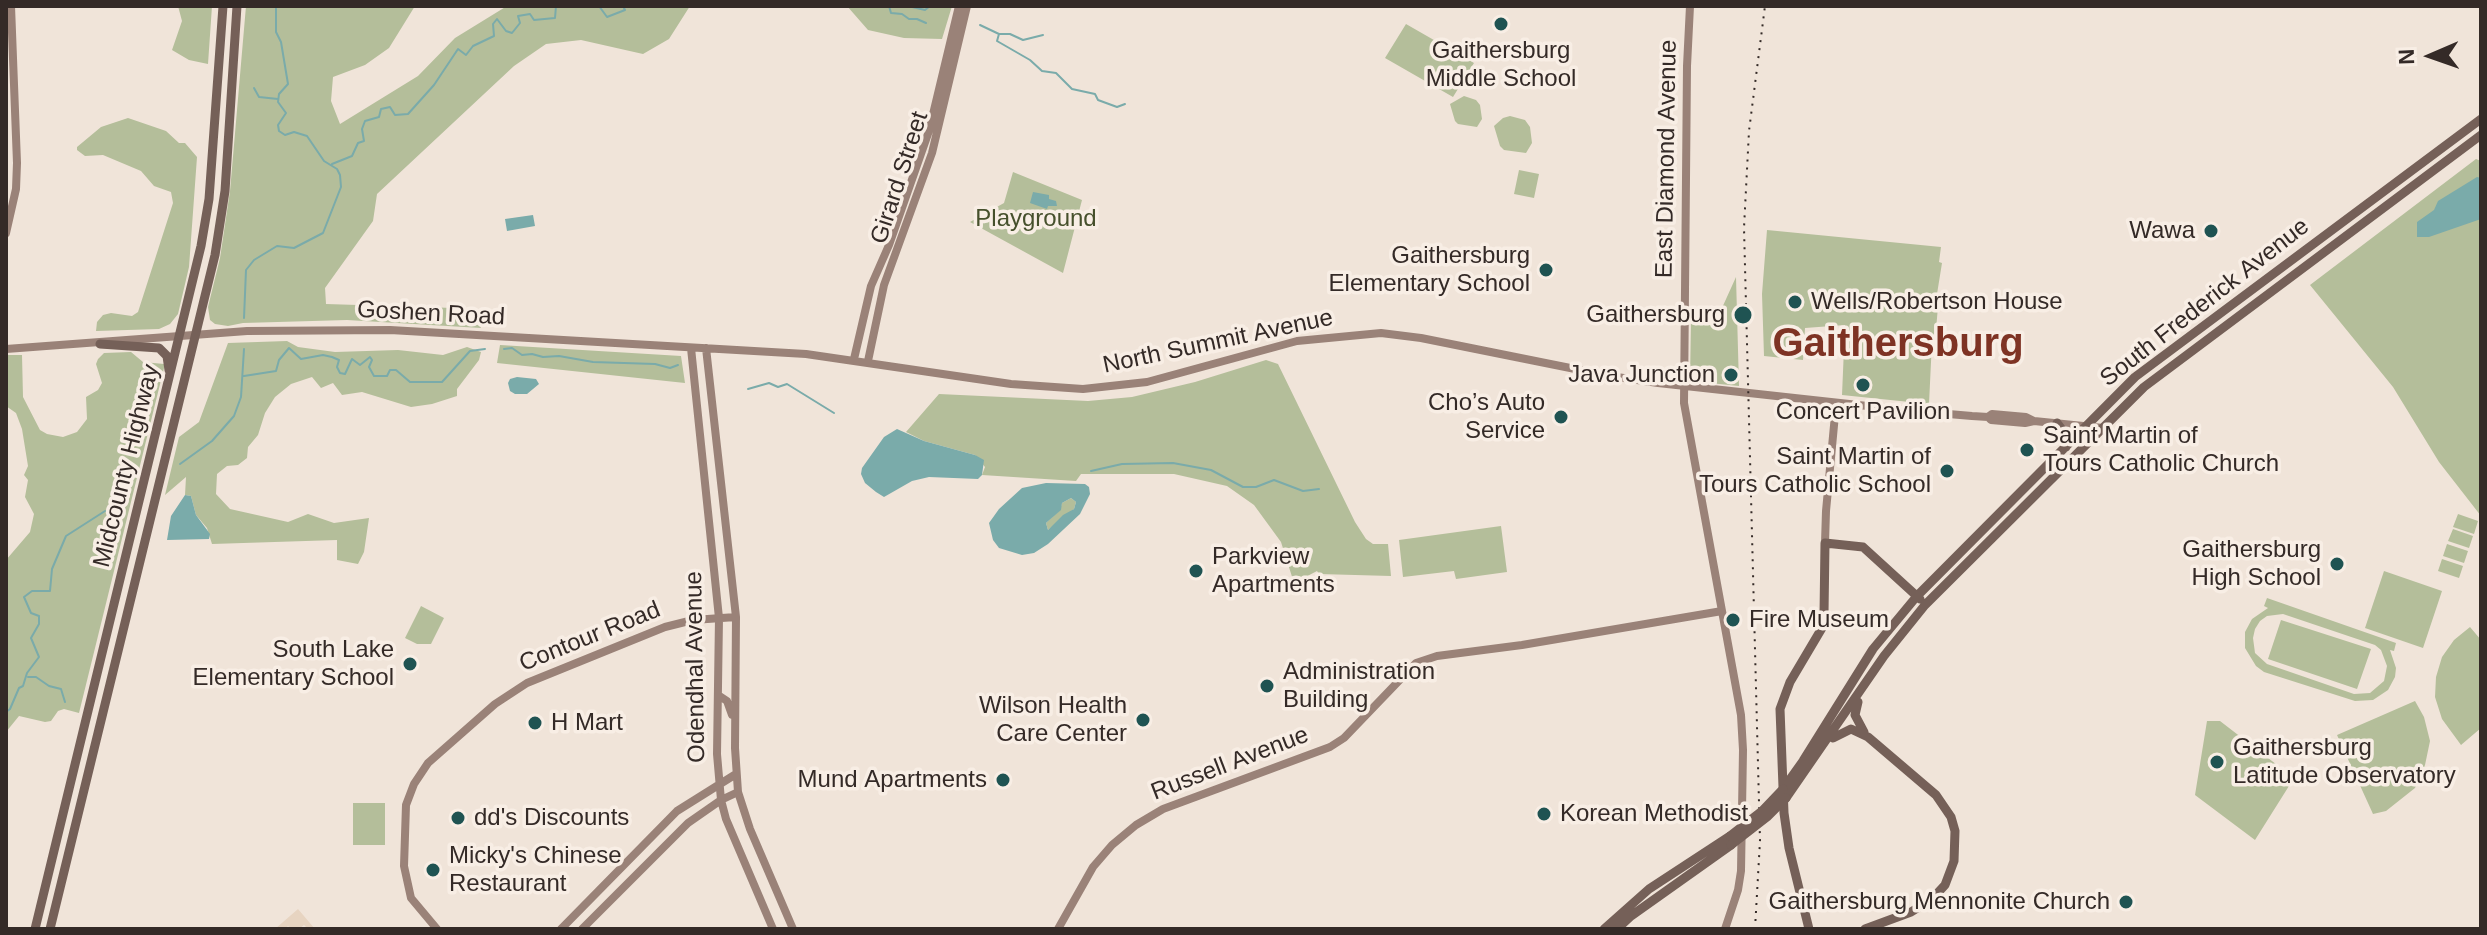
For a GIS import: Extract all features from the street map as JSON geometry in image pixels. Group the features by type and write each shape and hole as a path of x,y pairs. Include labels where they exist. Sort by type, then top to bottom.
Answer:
{"main road":[{"name":"Midcounty Highway","path":"35,929 201,246 209,199 223,6"},
{"name":"Midcounty Highway","path":"50,929 215,255 225,191 237,6"},
{"name":"South Frederick Avenue","path":"1730,841 1772,800 1803,761 1873,649 1917,596 2135,377 2481,119"},
{"name":"South Frederick Avenue","path":"1730,841 1767,817 1786,798 1884,656 1925,605 2144,387 2481,135"},
{"path":"100,344 159,348 167,356 170,375"},
{"path":"2057,423 2066,435 2066,447"},
{"path":"1809,929 1789,848 1781,777 1780,709 1790,682 1822,628 1825,543 1850,543 1863,547 1925,605"},
{"path":"1861,691 1855,715 1868,737"},
{"path":"1827,742 1851,729 1868,737 1942,802 1951,817 1956,846 1949,875 1932,899 1911,912 1865,929"},
{"path":"1604,929 1649,889 1730,841"},
{"path":"1617,929 1730,841"}],"street":[{"path":"6,233 16,189 17,163 11,6"},
{"name":"Girard Street","path":"854,359 871,286 889,245 929,131 959,6"},
{"name":"Girard Street","path":"868,361 884,285 932,153 967,6"},
{"name":"East Diamond Avenue","path":"1690,6 1686,85 1684,403 1742,724 1743,750 1741,871 1725,929"},
{"name":"Goshen Road","path":"6,349 195,335 390,330 854,359"},
{"name":"North Summit Avenue","path":"854,359 1011,384 1102,388 1160,379 1297,341 1381,333 1421,338 1610,376 1836,404 2103,428"},
{"name":"Odendhal Avenue","path":"691,348 719,618 721,800 726,819 773,929"},
{"name":"Odendhal Avenue","path":"706,348 736,617 735,748 738,792 750,829 793,929"},
{"path":"1825,543 1836,404"},
{"name":"Russell Avenue","path":"1058,929 1093,867 1112,845 1136,825 1163,809 1330,747 1344,738 1416,663 1437,656 1722,611"},
{"name":"Contour Road","path":"437,929 411,898 404,866 406,805 414,784 428,763 495,704 527,683 665,627 693,620 736,617"},
{"path":"718,695 731,708 735,748"},
{"path":"561,929 677,811 736,774"},
{"path":"582,929 688,823 738,792"}],"green space":[{"path":"178,6 212,6 208,64 189,60 172,50 182,21"},
{"path":"246,6 415,6 389,48 365,65 333,77 331,101 340,124 418,76 455,38 507,6 690,6 669,39 643,54 581,40 546,44 514,66 377,194 373,221 325,288 326,304 454,308 473,313 481,328 347,320 228,326 210,320 208,307 220,258 230,191"},
{"path":"847,6 952,6 942,39 904,38 868,30"},
{"path":"1406,24 1474,63 1453,97 1385,58"},
{"path":"1464,96 1480,105 1482,119 1477,127 1455,121 1450,104"},
{"path":"1510,116 1525,120 1530,127 1532,143 1526,153 1504,150 1500,146 1494,126"},
{"path":"128,118 166,131 179,143 185,143 197,157 189,267 178,314 170,324 159,329 96,331 97,322 103,315 132,316 138,312 173,203 171,192 154,186 141,171 103,155 85,156 77,150 101,127"},
{"path":"2476,159 2481,161 2481,516 2439,462 2393,387 2310,285"},
{"path":"1519,170 1539,174 1534,198 1514,194"},
{"name":"Playground","path":"1013,172 1082,200 1063,273 970,222 1004,203"},
{"path":"1767,230 1941,247 1929,404 1842,395 1845,325 1805,328 1803,360 1764,356 1762,294"},
{"path":"1736,277 1739,386 1690,381 1691,320 1717,319"},
{"path":"287,341 298,347 335,352 398,350 443,355 467,347 481,352 479,360 457,389 457,396 432,404 411,407 362,392 342,395 333,383 321,388 312,377 291,384 275,397 265,413 258,435 248,447 247,458 217,474 216,494 230,509 288,522 308,514 334,523 369,518 364,552 358,564 337,560 337,540 212,544 207,528 196,515 191,496 185,495 186,477 165,495 179,437 199,422 228,343"},
{"path":"500,345 681,356 685,383 497,363"},
{"path":"131,352 143,362 164,364 164,368 79,713 64,709 58,711 51,721 45,722 19,716 6,732 6,560 30,532 34,514 25,497 28,480 24,475 28,466 22,429 16,413 6,406 6,355 22,355 23,397 40,430 63,437 77,432 87,419 86,397 98,390 102,383 96,364 98,359 104,353"},
{"path":"1266,360 1278,364 1366,539 1373,544 1388,544 1391,576 1319,574 1317,571 1294,583 1281,542 1254,505 1227,486 1174,474 1081,474 1076,481 982,475 985,467 975,455 924,441 906,432 939,394 1088,401 1132,397"},
{"path":"1071,498 1076,502 1074,509 1048,530 1046,523 1060,510 1062,503"},
{"path":"2458,514 2478,521 2474,534 2453,527"},
{"path":"1501,526 1507,572 1456,579 1454,571 1403,577 1399,540"},
{"path":"2453,529 2473,536 2469,548 2448,541"},
{"path":"2447,544 2468,551 2464,563 2443,556"},
{"path":"2442,559 2463,566 2459,578 2438,571"},
{"path":"2384,571 2442,591 2423,648 2365,628"},
{"path":"2267,598 2396,643 2394,651 2390,650 2396,668 2388,690 2373,700 2355,701 2264,672 2256,666 2245,648 2245,632 2252,619 2268,608 2264,606","holes":["2283,614 2375,645 2381,650 2387,666 2384,681 2370,693 2354,694 2267,664 2255,653 2253,638 2260,621 2267,616"]},
{"path":"421,606 444,618 431,644 417,644 405,638"},
{"path":"2281,620 2371,649 2357,689 2268,659"},
{"path":"2470,627 2481,640 2481,728 2461,745 2442,719 2435,697 2436,677 2442,657 2454,640"},
{"path":"2415,701 2424,717 2430,741 2425,765 2415,788 2386,811 2373,814 2337,735"},
{"name":"Gaithersburg Latitude Observatory","path":"2207,721 2220,721 2294,778 2255,840 2195,795"},
{"path":"353,803 385,803 385,845 353,845"}],"shaded area":[{"path":"298,909 315,929 304,925 299,929 288,926 275,929"}],"water":[{"path":"2477,177 2481,178 2481,219 2429,237 2417,237 2417,222 2434,210 2438,201"},
{"path":"1033,192 1049,195 1057,206 1048,206 1047,209 1030,203"},
{"path":"533,215 535,226 507,231 505,219"},
{"path":"517,377 536,379 539,384 527,394 515,394 510,391 508,383"},
{"path":"897,429 924,441 975,455 984,460 982,475 978,479 929,477 912,481 884,497 865,483 862,468 884,437"},
{"path":"1046,483 1085,484 1090,494 1080,514 1048,544 1034,553 1022,555 999,548 993,540 989,523 1022,488","holes":["1071,498 1076,502 1074,509 1048,530 1046,523 1061,510 1062,503"]},
{"path":"185,495 191,496 196,515 210,534 209,539 167,540 171,516"}],"waterway":[{"path":"244,318 246,270 254,260 277,246 294,248 323,233 341,187 337,169 324,161 307,136 294,132 285,135 279,131 278,125 286,113 278,102 279,94 288,84 281,42 276,32 276,6"},
{"path":"332,164 352,156 358,143 364,141 362,129 365,121 379,117 381,109 390,107 395,115 408,114 434,85 458,49 466,55 473,46 494,36 493,24 497,19 506,31 512,33 520,23 518,16 530,14 534,20 555,18 556,6"},
{"path":"599,6 607,17 625,10 623,6"},
{"path":"889,6 891,13 926,23"},
{"path":"908,6 925,10 930,6"},
{"path":"980,25 999,34 997,41 1030,60 1042,71 1056,73 1072,89 1095,94 1098,100 1117,107 1125,104"},
{"path":"999,34 1010,34 1023,40 1043,35"},
{"path":"254,88 259,97 278,99"},
{"path":"244,376 276,371 279,360 289,348 301,359 323,355 339,360 337,367 340,373 345,374 352,359 360,365 370,357 369,367 374,376 387,376 390,370 396,370 410,382 442,382 470,351 485,349"},
{"path":"504,349 512,348 522,355 559,356 593,362 655,364 670,368 678,365"},
{"path":"180,464 212,441 234,416 241,397 244,349"},
{"path":"748,389 769,383 778,387 787,384 834,413"},
{"path":"1091,471 1122,464 1173,463 1211,470 1243,487 1256,487 1274,480 1303,491 1319,489"},
{"path":"6,712 39,657 31,638 39,624 39,616 31,613 24,597 32,591 50,591 52,569 66,536 105,511"},
{"path":"28,677 36,677 49,686 61,689 65,702"}],"railway":[{"path":"1755,929 1760,841 1744,228 1749,131 1765,6"}],"place":[{"name":"Gaithersburg Middle School","path":"1501,24"},
{"name":"Wawa","path":"2211,231"},
{"name":"Gaithersburg Elementary School","path":"1546,270"},
{"name":"Wells/Robertson House","path":"1795,302"},
{"name":"Gaithersburg","path":"1743,315"},
{"name":"Java Junction","path":"1731,375"},
{"name":"Concert Pavilion","path":"1863,385"},
{"name":"Cho’s Auto Service","path":"1561,417"},
{"name":"Saint Martin of Tours Catholic Church","path":"2027,450"},
{"name":"Saint Martin of Tours Catholic School","path":"1947,471"},
{"name":"Gaithersburg High School","path":"2337,564"},
{"name":"Parkview Apartments","path":"1196,571"},
{"name":"Fire Museum","path":"1733,620"},
{"name":"South Lake Elementary School","path":"410,664"},
{"name":"Administration Building","path":"1267,686"},
{"name":"Wilson Health Care Center","path":"1143,720"},
{"name":"H Mart","path":"535,723"},
{"name":"Gaithersburg Latitude Observatory","path":"2217,762"},
{"name":"Mund Apartments","path":"1003,780"},
{"name":"Korean Methodist","path":"1544,814"},
{"name":"dd's Discounts","path":"458,818"},
{"name":"Micky's Chinese Restaurant","path":"433,870"},
{"name":"Gaithersburg Mennonite Church","path":"2126,902"}],"district":[{"name":"Gaithersburg","path":"1898,345"}]}
